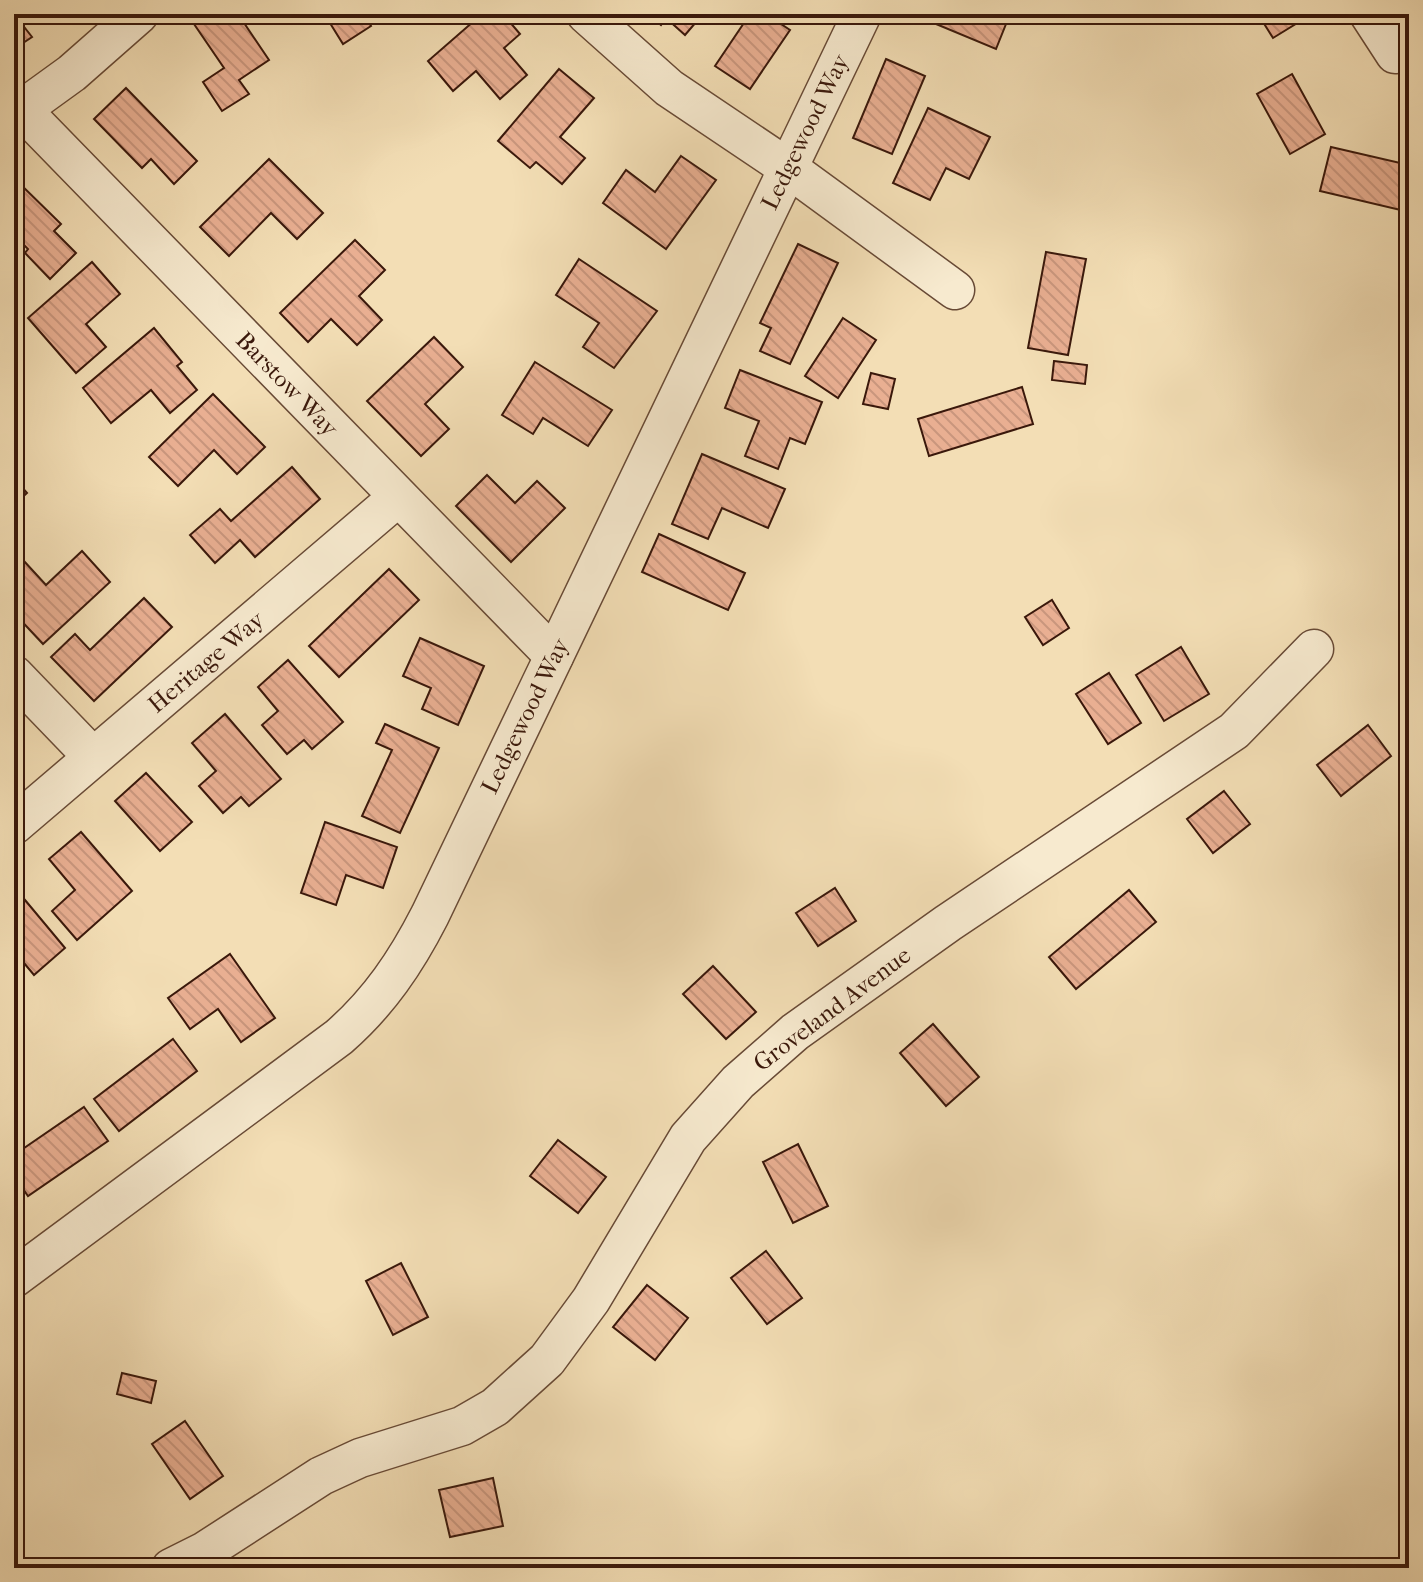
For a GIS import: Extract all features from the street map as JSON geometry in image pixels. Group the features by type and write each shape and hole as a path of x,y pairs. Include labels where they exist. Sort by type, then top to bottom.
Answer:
{"street":[{"path":"18,113 72,73 139,14"},
{"path":"586,14 669,88 788,168 955,290"},
{"name":"Ledgewood Way","path":"14,1278 339,1037 367,1012 413,949 862,14"},
{"path":"1369,14 1395,54"},
{"name":"Barstow Way","path":"18,113 554,656"},
{"name":"Heritage Way","path":"14,825 397,498"},
{"name":"Groveland Avenue","path":"171,1568 205,1551 321,1476 360,1458 462,1426 495,1407 547,1360 591,1300 688,1138 738,1082 795,1032 948,923 1234,731 1314,649"},
{"path":"14,675 93,757"}],"building":[{"path":"14,14 32,37 14,49"},
{"path":"208,14 238,14 269,60 239,80 249,94 222,111 203,82 224,68 194,24"},
{"path":"318,14 364,14 371,26 343,44 325,15 320,18"},
{"path":"482,14 508,14 511,18 508,20 520,34 504,48 527,75 500,99 476,71 453,91 428,61"},
{"path":"648,14 703,14 685,35 666,18 661,25"},
{"path":"750,14 766,14 790,30 750,89 715,66"},
{"path":"912,14 1010,14 996,49"},
{"path":"1258,14 1306,14 1307,17 1273,38"},
{"path":"886,59 925,76 892,154 853,138"},
{"path":"559,69 594,98 560,137 585,158 562,184 536,162 530,168 498,141"},
{"path":"1292,74 1325,134 1290,154 1257,94"},
{"path":"126,88 197,161 174,184 151,159 142,168 94,119"},
{"path":"928,108 990,137 969,179 946,168 930,200 893,183"},
{"path":"1331,147 1409,165 1409,212 1320,191"},
{"path":"681,156 716,180 666,249 603,203 626,170 655,192"},
{"path":"269,159 323,213 297,239 271,213 229,256 200,227"},
{"path":"14,178 61,224 54,231 76,253 50,279 25,253 28,249 14,235"},
{"path":"355,240 385,270 359,296 382,320 357,345 331,319 308,342 280,313"},
{"path":"798,244 838,263 790,364 760,351 771,328 760,323"},
{"path":"1046,252 1086,259 1068,355 1028,348"},
{"path":"579,259 657,311 614,368 583,347 599,323 556,295"},
{"path":"92,262 120,294 86,324 106,347 76,373 28,318"},
{"path":"843,318 876,340 838,398 805,376"},
{"path":"154,328 182,362 177,366 197,390 170,413 151,390 111,423 83,388"},
{"path":"434,337 463,367 425,404 449,429 421,456 367,401"},
{"path":"1054,361 1087,365 1085,384 1052,380"},
{"path":"535,362 612,410 588,446 543,418 533,434 502,415"},
{"path":"740,370 822,402 805,444 790,438 778,469 745,456 759,421 725,408"},
{"path":"871,373 895,379 888,409 863,404"},
{"path":"1022,387 1033,424 929,456 918,419"},
{"path":"213,394 265,447 237,474 214,450 178,486 149,457"},
{"path":"702,454 785,489 768,528 722,508 708,539 672,524"},
{"path":"292,467 320,499 255,557 240,540 215,563 190,535 220,509 231,521"},
{"path":"487,475 515,503 537,481 565,508 511,562 456,506"},
{"path":"14,478 27,493 14,505"},
{"path":"659,534 745,573 728,610 642,572"},
{"path":"82,551 110,582 43,644 14,613 18,606 14,602 14,568 23,560 46,585"},
{"path":"389,569 419,600 339,677 309,646"},
{"path":"144,598 172,627 94,701 51,657 75,634 90,650"},
{"path":"1052,600 1069,628 1043,645 1025,617"},
{"path":"420,638 484,666 458,725 422,709 431,688 403,676"},
{"path":"1181,647 1209,694 1164,721 1136,675"},
{"path":"288,660 343,722 312,749 304,740 287,754 262,725 278,711 258,687"},
{"path":"1109,673 1141,723 1108,744 1076,694"},
{"path":"225,714 281,779 249,806 241,797 223,813 199,786 216,771 192,743"},
{"path":"385,724 439,748 400,833 362,816 392,750 376,743"},
{"path":"1368,725 1391,756 1341,796 1317,765"},
{"path":"146,773 192,822 160,851 115,801"},
{"path":"1224,791 1250,824 1213,853 1187,819"},
{"path":"325,822 397,847 383,888 346,875 336,905 301,893"},
{"path":"81,832 132,891 77,940 52,911 75,890 49,859"},
{"path":"15,888 65,948 34,975 19,957 14,961"},
{"path":"835,888 856,921 818,946 796,913"},
{"path":"1129,890 1156,922 1076,989 1049,957"},
{"path":"230,954 275,1018 241,1042 218,1009 190,1029 168,998"},
{"path":"713,966 756,1012 726,1039 683,994"},
{"path":"933,1024 979,1077 946,1106 900,1053"},
{"path":"173,1039 197,1071 119,1131 94,1099"},
{"path":"84,1107 108,1141 28,1196 14,1176 14,1155"},
{"path":"558,1140 606,1177 578,1213 530,1176"},
{"path":"798,1144 828,1206 793,1223 763,1162"},
{"path":"766,1251 802,1298 767,1324 731,1278"},
{"path":"401,1263 428,1317 393,1335 366,1281"},
{"path":"647,1285 688,1318 655,1360 613,1327"},
{"path":"122,1373 156,1381 151,1403 117,1394"},
{"path":"185,1421 223,1476 190,1499 152,1444"},
{"path":"493,1478 503,1526 450,1537 439,1490"}]}
